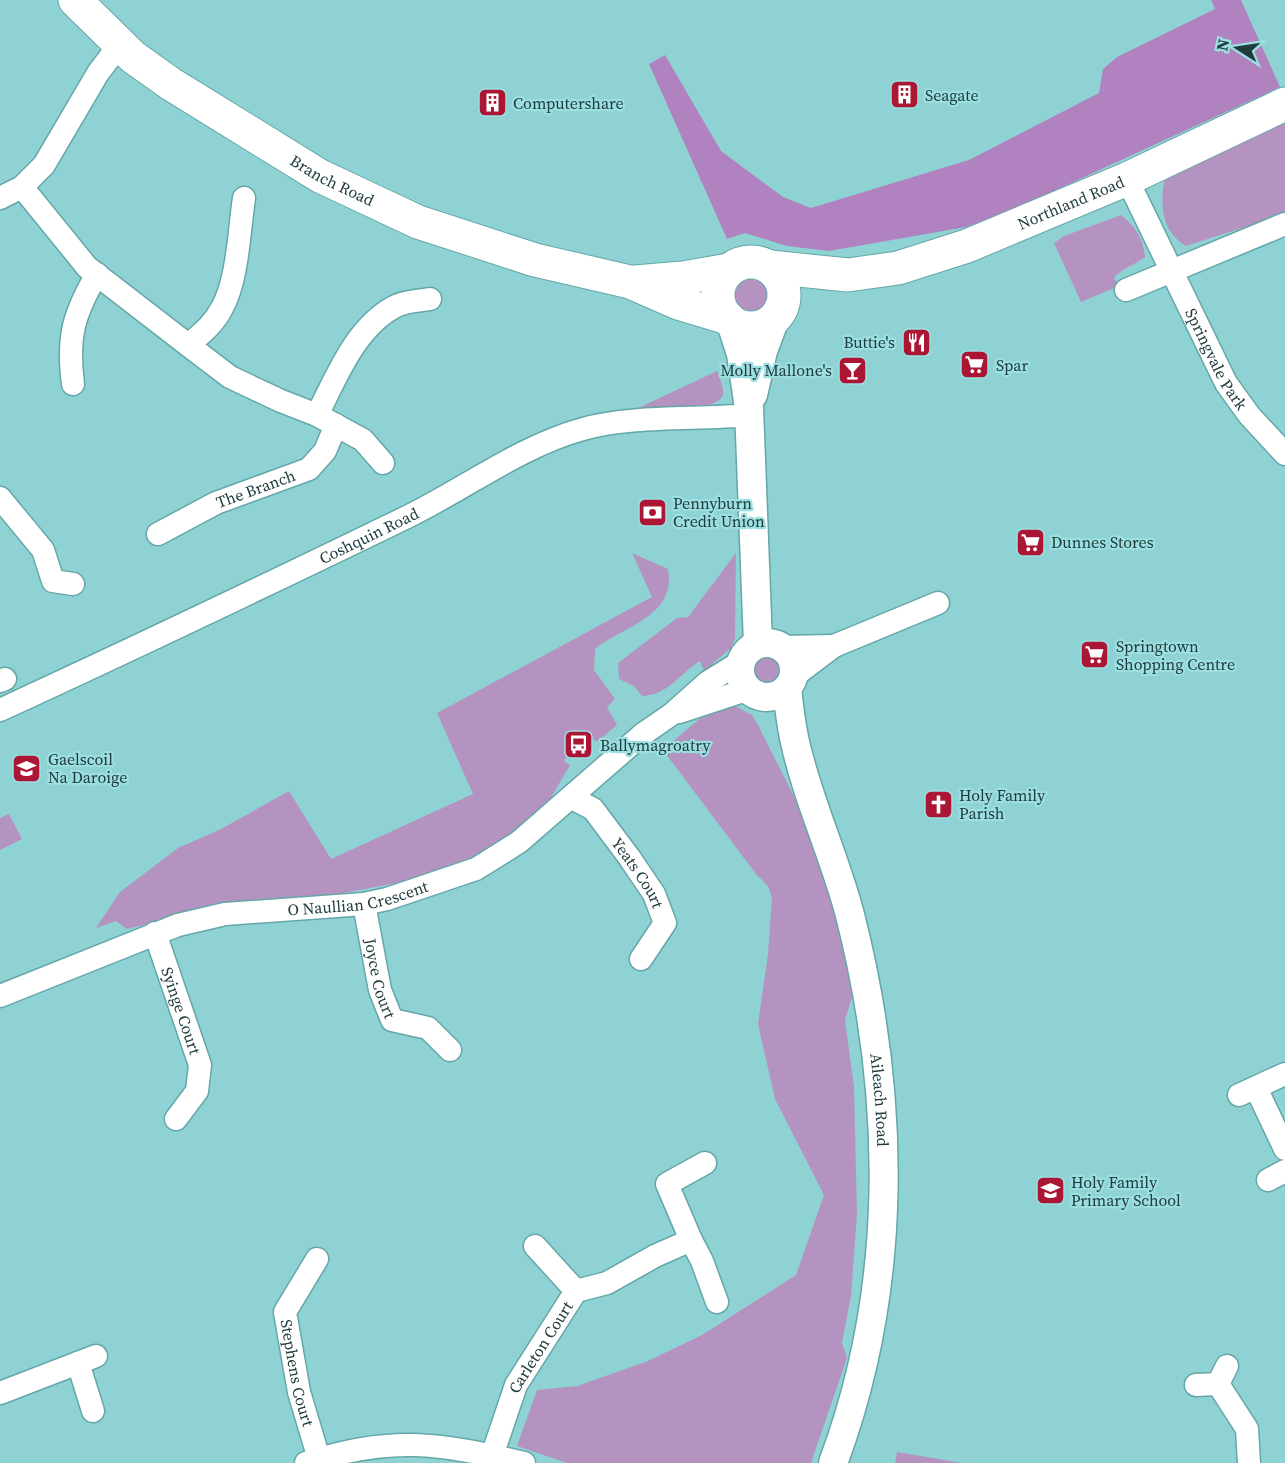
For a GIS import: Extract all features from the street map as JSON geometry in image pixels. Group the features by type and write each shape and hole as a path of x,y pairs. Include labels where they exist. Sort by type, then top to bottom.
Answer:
{"main road":[{"name":"Branch Road","path":"75,0 120,44 171,84 320,176 418,222 535,260 630,282 678,303 729,319"},
{"name":"Northland Road","path":"770,267 848,275 898,268 967,246 1127,179 1285,104"},
{"path":"749,261 770,267 783,285 779,311 757,327 746,327 729,319 718,300 722,279 729,270 749,261"},
{"name":"Branch Road","path":"630,282 683,278 729,270"},
{"name":"Northland Road","path":"779,311 848,275"}],"street":[{"path":"0,198 22,187 44,165 98,73 120,44"},
{"name":"Springvale Park","path":"1127,179 1170,271 1227,383 1249,415 1281,443"},
{"path":"22,187 87,267 188,345 230,377 327,420 363,440 383,463"},
{"path":"188,345 208,329 223,307 233,269 243,198"},
{"path":"1126,290 1285,224"},
{"path":"73,384 69,349 81,302 97,274"},
{"name":"The Branch","path":"158,534 216,504 309,469 325,451 327,420 356,343 375,321 396,305 430,298"},
{"path":"749,412 763,351 779,311"},
{"path":"729,319 741,354 749,412 761,651 741,676 773,688 793,660 761,651"},
{"name":"Coshquin Road","path":"0,710 199,619 430,505 527,451 584,428 749,412"},
{"path":"0,498 43,550 53,581 73,584"},
{"path":"761,651 834,646 938,603"},
{"name":"O Naullian Crescent","path":"672,714 773,688 834,646"},
{"name":"O Naullian Crescent","path":"0,996 155,933 225,914 364,904 387,899 476,869 519,842 643,734 672,714 708,682 761,651"},
{"name":"Aileach Road","path":"773,688 795,743 850,915 876,1036 884,1232 879,1285 852,1414 833,1463"},
{"name":"Yeats Court","path":"572,798 593,809 629,857 660,906 665,923 641,959"},
{"name":"Joyce Court","path":"364,904 380,990 392,1020 428,1028 450,1050"},
{"name":"Syinge Court","path":"155,933 200,1065 197,1091 176,1119"},
{"path":"1285,1074 1247,1092 1285,1149"},
{"path":"705,1163 667,1184 690,1240 702,1261 717,1302"},
{"name":"Carleton Court","path":"492,1456 516,1385 556,1326 576,1291 608,1283 655,1256 690,1240"},
{"path":"535,1245 576,1291"},
{"name":"Stephens Court","path":"312,1461 285,1312 317,1259"},
{"path":"0,1393 87,1359 93,1411"},
{"path":"1196,1386 1223,1375 1247,1429 1249,1463"},
{"path":"312,1461 343,1451 397,1443 440,1445 524,1463"}],"shaded area":[{"path":"1211,0 1241,0 1280,87 1021,206 966,227 829,251 787,246 745,233 727,239 649,64 665,55 721,151 783,197 811,208 969,160 1099,93 1103,69 1117,57 1215,9"},
{"path":"1285,116 1285,214 1186,246 1177,240 1164,215 1165,176"},
{"path":"1121,215 1138,233 1145,257 1114,278 1119,286 1081,302 1054,243 1064,236"},
{"path":"750,276 763,282 769,295 763,308 750,314 737,308 731,295 737,282"},
{"path":"717,371 723,394 719,400 710,405 668,410 634,410"},
{"path":"632,553 668,569 669,585 664,599 656,610 595,649 594,670 615,699 607,707 617,725 598,741 579,737 564,761 570,765 546,806 476,860 468,859 402,882 339,894 257,900 215,907 127,929 116,921 96,928 120,892 178,848 221,829 289,791 331,859 473,794 437,713 652,597"},
{"path":"736,553 735,638 731,648 704,671 700,661 667,688 651,695 642,696 634,686 619,679 618,663 677,618 688,617"},
{"path":"767,650 780,656 786,669 780,682 767,688 754,682 748,669 754,656"},
{"path":"733,705 752,715 804,816 832,902 853,994 845,1020 854,1087 857,1214 851,1296 842,1343 847,1358 811,1463 567,1463 517,1446 537,1390 577,1386 648,1361 702,1335 796,1275 824,1195 775,1099 758,1024 768,954 772,898 768,886 756,874 663,750 705,714"},
{"path":"9,814 22,839 0,850 0,818"},
{"path":"897,1452 962,1463 895,1463"}],"place":[{"name":"Seagate","path":"904,95"},
{"name":"Computershare","path":"492,103"},
{"name":"Buttie's","path":"916,342"},
{"name":"Spar","path":"975,365"},
{"name":"Molly Mallone's","path":"853,370"},
{"name":"Pennyburn Credit Union","path":"652,512"},
{"name":"Dunnes Stores","path":"1030,542"},
{"name":"Springtown Shopping Centre","path":"1095,655"},
{"name":"Ballymagroatry","path":"579,745"},
{"name":"Gaelscoil Na Daroige","path":"27,768"},
{"name":"Holy Family Parish","path":"938,804"},
{"name":"Holy Family Primary School","path":"1050,1191"}]}
